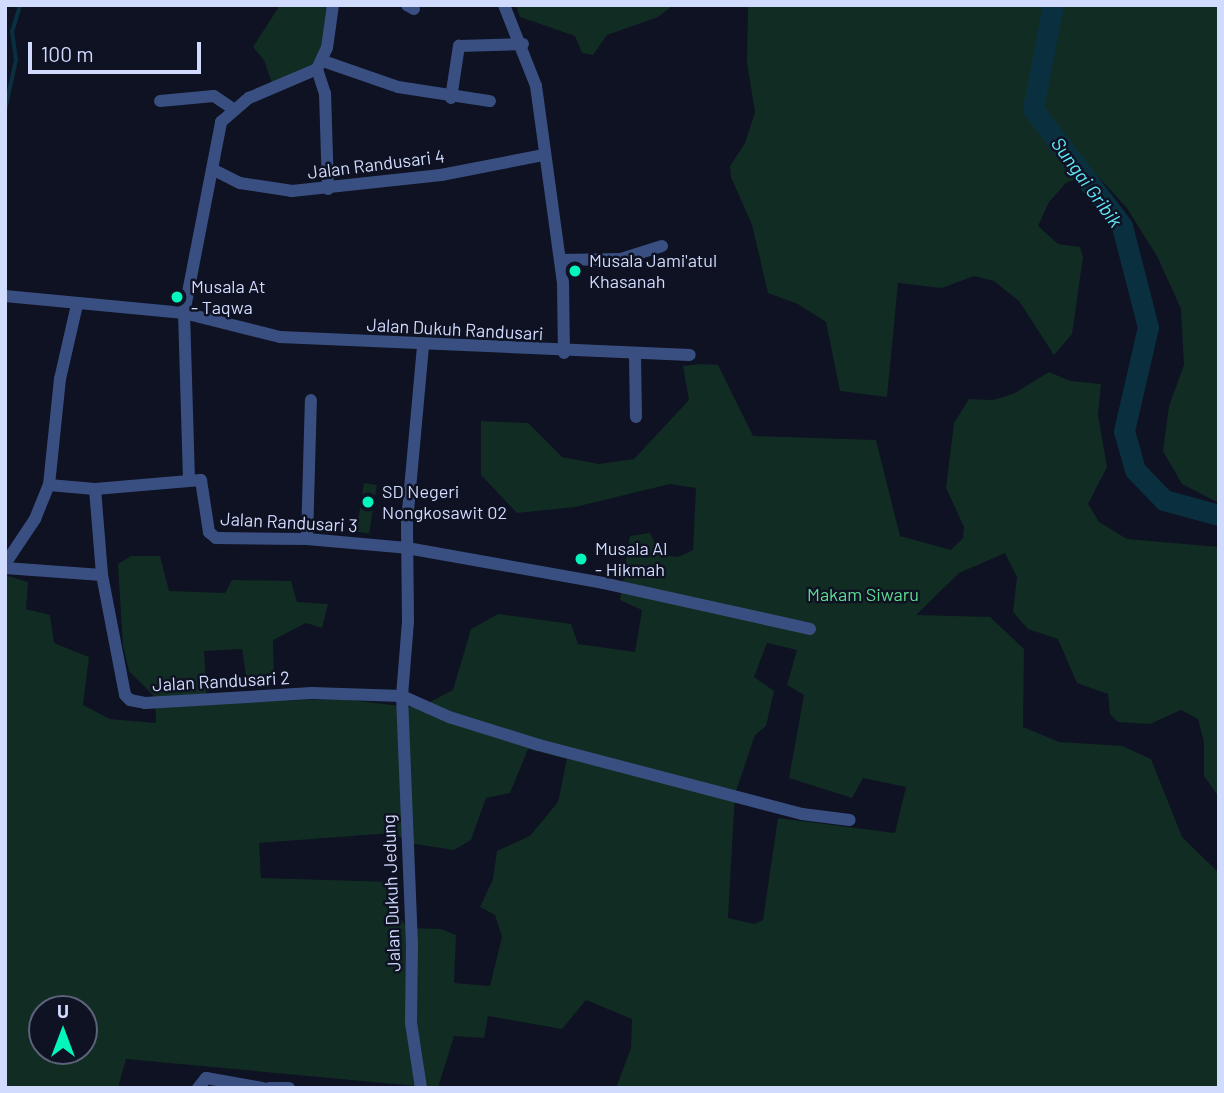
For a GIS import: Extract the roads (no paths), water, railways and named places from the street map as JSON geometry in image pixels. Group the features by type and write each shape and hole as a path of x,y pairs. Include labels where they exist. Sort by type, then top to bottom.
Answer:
{"street":[{"path":"328,190 325,93 320,65 333,5"},
{"name":"Jalan Dukuh Randusari","path":"5,296 77,305 184,313 269,336 564,353 560,260 536,86 523,44 505,5"},
{"path":"451,98 460,45 523,44"},
{"path":"49,485 95,489 158,486 188,480 184,313 214,170 221,122 233,109 320,65 398,87 451,98 490,101"},
{"path":"160,102 214,96 233,109"},
{"name":"Jalan Randusari 4","path":"214,170 240,183 262,187 328,190 441,175 544,155"},
{"path":"560,260 621,259 662,246"},
{"path":"77,305 60,379 49,485 35,519 5,566 102,575"},
{"name":"Jalan Dukuh Jedung","path":"421,1088 411,1023 412,945 402,696 408,622 407,548 424,345"},
{"path":"564,353 690,355"},
{"path":"635,356 636,417"},
{"path":"307,538 311,400"},
{"name":"Jalan Randusari 3","path":"188,480 205,484 213,537 307,538 407,548 603,583 810,629"},
{"name":"Jalan Randusari 2","path":"95,489 102,575 125,695 130,700 145,703 312,693 402,696"},
{"path":"402,696 449,717 539,745 802,814 850,820"},
{"path":"198,1088 206,1078 263,1088"},
{"path":"269,1088 289,1088"}],"waterway":[{"path":"5,110 16,60 12,32 20,5"},
{"name":"Sungai Gribik","path":"1053,5 1033,109 1122,226 1148,327 1124,431 1135,470 1164,500 1219,515"}],"place":[{"name":"Musala Jami'atul Khasanah","path":"575,271"},
{"name":"Musala At - Taqwa","path":"177,297"},
{"name":"SD Negeri Nongkosawit 02","path":"368,502"},
{"name":"Musala Al - Hikmah","path":"581,559"}],"park label":[{"name":"Makam Siwaru","path":"863,594"}]}
